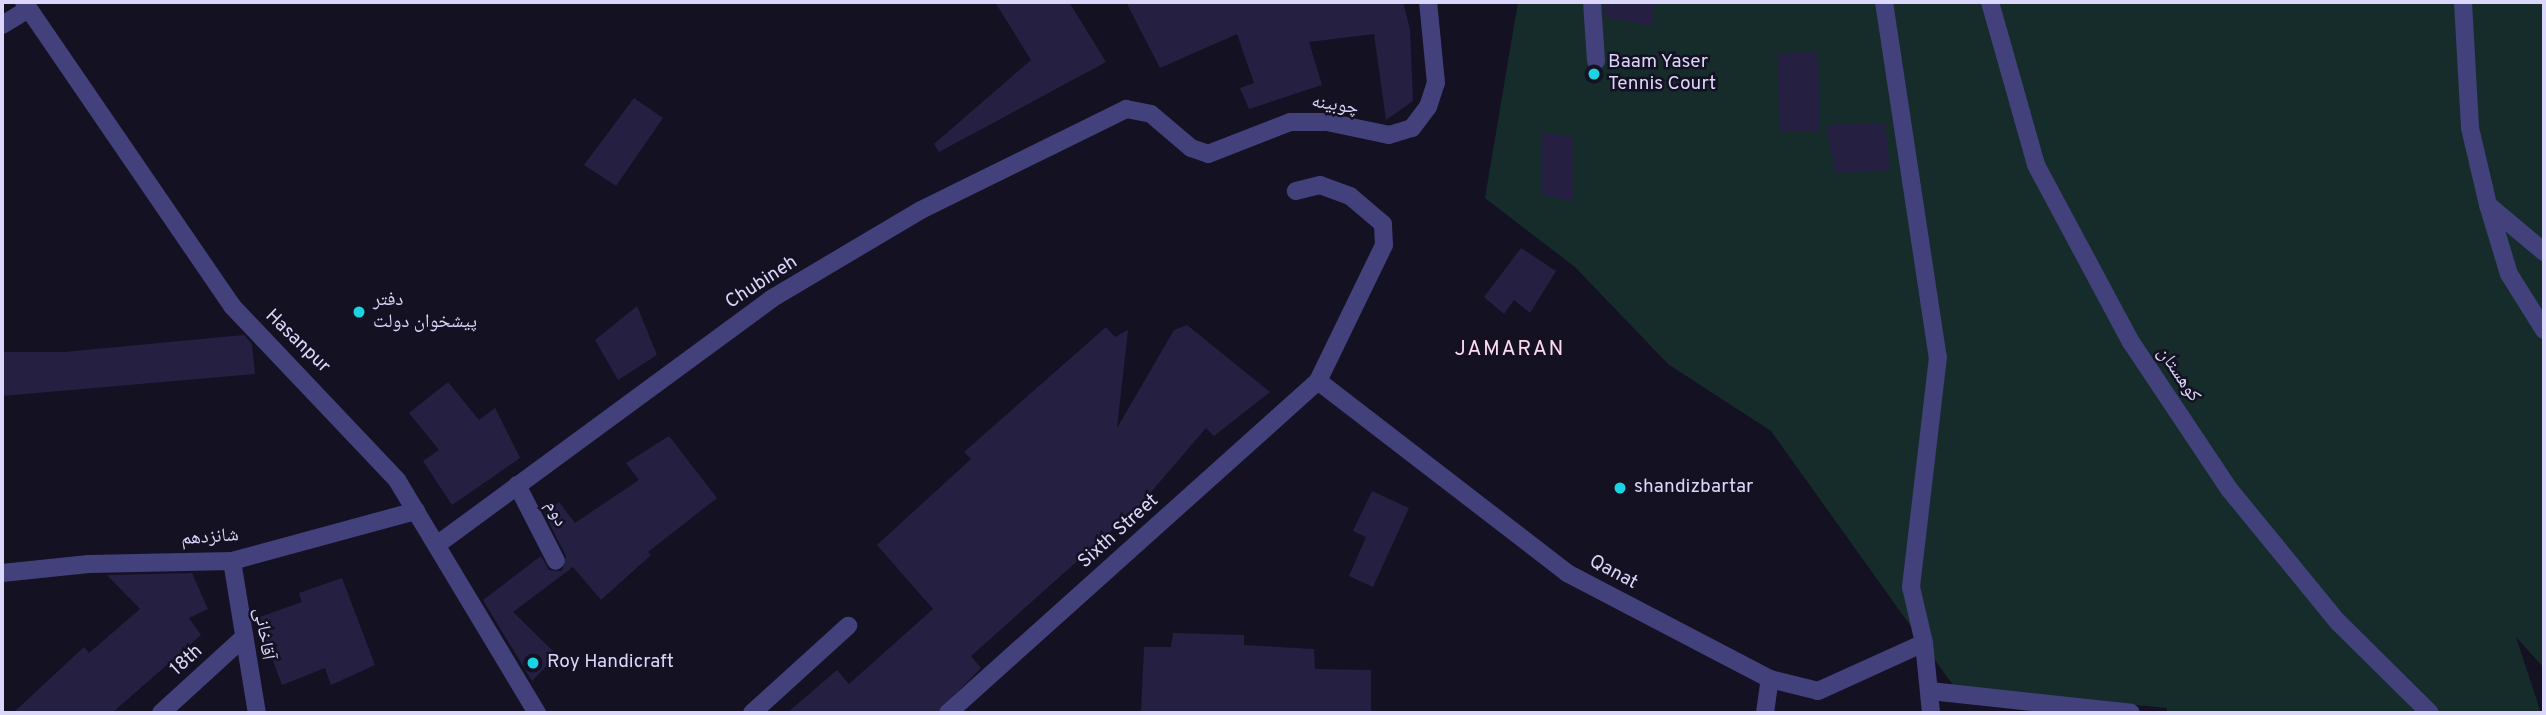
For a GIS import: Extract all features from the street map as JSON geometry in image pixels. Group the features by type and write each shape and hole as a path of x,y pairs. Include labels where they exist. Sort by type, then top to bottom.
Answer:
{"street":[{"name":"Chubineh","path":"438,544 771,299 921,209 1126,109 1151,114 1191,148 1208,154 1290,122 1327,122 1389,135 1412,128 1428,107 1436,83 1428,2"},
{"path":"1592,2 1596,61"},
{"path":"1884,2 1938,357 1911,587 1924,643 1931,713"},
{"name":"کوهستان","path":"1990,2 2036,165 2131,342 2229,489 2338,622 2430,713"},
{"path":"2463,2 2470,128 2488,205 2509,274 2544,330"},
{"path":"2,25 27,5"},
{"name":"Hasanpur","path":"27,5 232,306 377,456 438,544 537,713"},
{"path":"1296,191 1320,186 1350,196 1383,224 1384,245 1318,381"},
{"path":"2488,205 2544,252"},
{"name":"Qanat","path":"1318,381 1567,573 1770,679 1818,691 1924,643"},
{"name":"Sixth Street","path":"948,713 1318,381"},
{"name":"دوم","path":"517,485 556,561"},
{"name":"شانزدهم","path":"2,573 89,564 232,561 416,511"},
{"name":"آقاخانی","path":"232,561 241,640 257,713"},
{"path":"752,713 848,626"},
{"name":"18th","path":"161,713 241,640"},
{"path":"1765,713 1770,679"},
{"path":"1930,691 2132,713"}],"green space":[{"path":"1518,2 2544,2 2544,668 2516,637 2541,713 2167,713 2167,708 1955,688 1771,431 1668,364 1575,267 1485,198"}],"building":[{"path":"995,2 1069,2 1106,62 939,152 934,144 1031,60"},
{"path":"1126,2 1403,2 1410,29 1413,101 1386,120 1374,34 1309,42 1322,85 1249,109 1240,88 1254,83 1237,34 1160,68"},
{"path":"1603,2 1655,2 1652,26 1604,17"},
{"path":"1818,52 1820,132 1779,132 1778,53"},
{"path":"634,98 663,118 616,186 584,165"},
{"path":"1885,123 1890,170 1835,173 1826,125"},
{"path":"1541,132 1574,137 1573,201 1541,195"},
{"path":"1521,248 1556,271 1530,313 1514,300 1504,314 1484,297"},
{"path":"637,306 657,355 618,380 595,340"},
{"path":"1187,325 1270,392 1214,436 1206,428 1139,506 971,656 981,668 937,713 787,713 837,670 849,684 933,609 877,545 971,459 964,452 1106,327 1115,337 1128,330 1117,428 1174,330"},
{"path":"244,335 252,344 255,374 2,396 2,352 64,352"},
{"path":"448,382 479,420 495,408 520,458 452,505 423,461 439,450 409,413"},
{"path":"669,436 717,498 648,552 651,555 601,600 573,567 513,612 557,655 532,681 483,600 541,556 549,570 562,571 566,556 544,513 559,502 575,523 639,480 626,463"},
{"path":"1372,491 1409,508 1373,587 1349,576 1366,537 1353,531"},
{"path":"192,573 208,609 189,618 201,635 112,713 13,713 84,647 89,653 140,609 107,575"},
{"path":"342,578 375,665 331,685 325,668 282,685 257,618 302,602 299,593"},
{"path":"1173,633 1244,635 1244,645 1314,649 1315,669 1371,670 1371,713 1141,713 1144,647 1171,647"}],"place":[{"name":"Baam Yaser Tennis Court","path":"1594,74"},
{"name":"دفتر پیشخوان دولت","path":"359,312"},
{"name":"shandizbartar","path":"1620,488"},
{"name":"Roy Handicraft","path":"533,663"}],"district":[{"name":"JAMARAN","path":"1510,350"}]}
